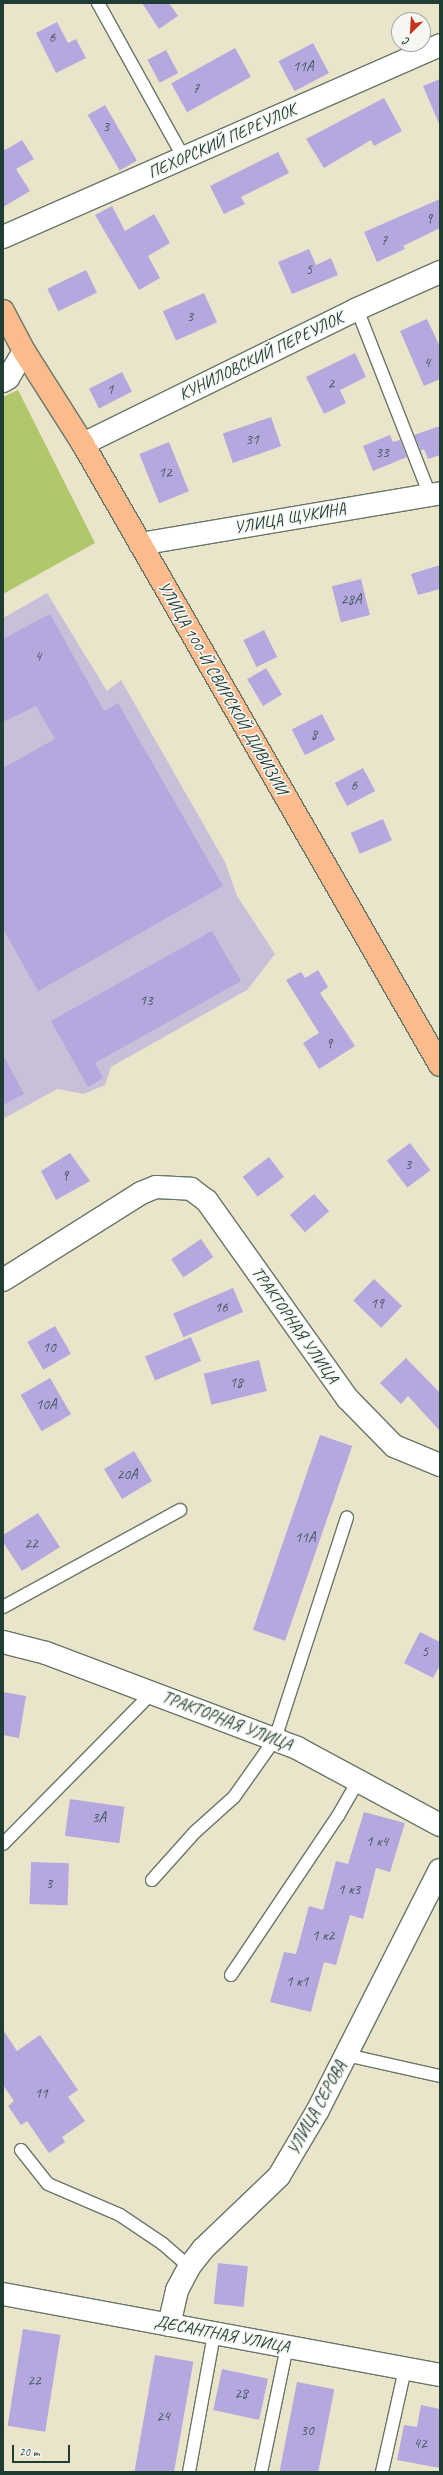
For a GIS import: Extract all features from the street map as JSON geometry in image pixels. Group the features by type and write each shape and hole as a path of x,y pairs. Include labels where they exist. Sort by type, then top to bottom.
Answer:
{"main road":[{"name":"УЛИЦА 100-Й СВИРСКОЙ ДИВИЗИИ","path":"3,311 24,351 83,444 440,1065"}],"street":[{"name":"ПЕХОРСКИЙ ПЕРЕУЛОК","path":"3,237 440,45"},
{"name":"КУНИЛОВСКИЙ ПЕРЕУЛОК","path":"83,444 358,309 440,272"},
{"path":"3,381 8,378 24,351"},
{"name":"УЛИЦА ЩУКИНА","path":"140,544 435,494"},
{"name":"ТРАКТОРНАЯ УЛИЦА","path":"3,1280 141,1193 156,1187 191,1189 207,1201 347,1398 394,1446 440,1465"},
{"name":"ТРАКТОРНАЯ УЛИЦА","path":"3,1642 46,1653 275,1739 440,1825"},
{"name":"УЛИЦА СЕРОВА","path":"169,2325 177,2290 189,2267 203,2249 279,2176 346,2055 440,1870"},
{"name":"ДЕСАНТНАЯ УЛИЦА","path":"3,2294 440,2375"}],"lane":[{"path":"98,3 184,158"},
{"path":"358,309 435,494"},
{"path":"3,1606 180,1510"},
{"path":"152,1880 196,1832 234,1796 275,1739 347,1517"},
{"path":"3,1844 152,1693"},
{"path":"231,1975 338,1816 358,1781"},
{"path":"346,2055 440,2076"},
{"path":"21,2150 48,2184 120,2215 163,2244 189,2267"},
{"path":"189,2472 214,2334"},
{"path":"261,2472 287,2346"},
{"path":"382,2472 405,2369"}],"shaded area":[{"path":"47,593 107,691 121,680 225,862 237,896 275,954 247,990 111,1067 105,1085 84,1094 57,1089 3,1119 3,618"}],"green space":[{"path":"18,390 95,543 3,594 3,397"}],"building":[{"path":"142,3 169,3 178,16 159,29"},
{"path":"57,22 68,43 76,39 86,58 56,73 36,33"},
{"path":"313,43 329,73 295,91 279,61"},
{"path":"235,48 251,77 187,112 171,83"},
{"path":"166,50 178,73 160,83 147,60"},
{"path":"440,79 440,126 423,86"},
{"path":"384,98 402,131 374,146 371,140 324,168 306,139"},
{"path":"105,105 137,160 120,170 88,115"},
{"path":"22,140 34,159 16,169 30,191 3,207 3,148 5,150"},
{"path":"278,152 289,173 241,197 245,204 224,214 210,186"},
{"path":"440,199 440,228 403,246 405,249 377,262 364,232"},
{"path":"112,206 125,231 154,214 170,243 148,256 160,278 139,290 95,215"},
{"path":"309,249 316,265 331,258 338,275 292,294 278,262"},
{"path":"86,270 97,292 58,311 47,289"},
{"path":"204,293 217,322 176,341 163,311"},
{"path":"427,319 440,347 440,379 424,386 400,331"},
{"path":"355,353 366,377 340,390 346,403 324,414 306,377"},
{"path":"122,372 132,392 99,408 89,389"},
{"path":"271,417 281,446 233,463 223,434"},
{"path":"440,426 440,455 428,459 424,449 421,451 414,435"},
{"path":"390,435 393,442 400,440 407,457 373,471 363,446"},
{"path":"169,442 189,491 159,503 139,454"},
{"path":"440,565 440,589 418,595 411,574"},
{"path":"361,579 370,615 341,622 332,586"},
{"path":"50,614 104,711 118,703 223,886 38,991 3,929 3,768 55,739 36,706 3,722 3,639"},
{"path":"264,630 277,657 256,667 243,640"},
{"path":"266,668 282,695 263,706 247,679"},
{"path":"322,714 335,740 305,755 292,729"},
{"path":"363,768 375,791 347,806 335,783"},
{"path":"383,819 392,840 360,854 351,833"},
{"path":"212,931 241,981 95,1063 103,1078 88,1087 51,1021"},
{"path":"318,970 328,987 320,993 355,1046 319,1069 303,1043 319,1033 286,980 301,972 305,978"},
{"path":"3,1055 24,1094 3,1105"},
{"path":"410,1143 430,1170 407,1188 387,1160"},
{"path":"70,1153 90,1181 56,1200 41,1171"},
{"path":"269,1157 284,1177 258,1197 243,1177"},
{"path":"314,1194 329,1211 305,1232 290,1215"},
{"path":"201,1239 213,1257 183,1277 171,1259"},
{"path":"374,1279 402,1306 381,1328 353,1301"},
{"path":"233,1288 243,1312 183,1337 173,1313"},
{"path":"55,1326 71,1354 43,1370 27,1342"},
{"path":"191,1337 201,1361 155,1380 145,1357"},
{"path":"406,1358 440,1393 440,1431 408,1396 401,1404 380,1383"},
{"path":"259,1360 267,1391 211,1405 204,1374"},
{"path":"50,1378 71,1414 42,1431 21,1395"},
{"path":"320,1435 352,1446 285,1641 253,1630"},
{"path":"134,1451 152,1481 122,1499 104,1469"},
{"path":"38,1513 60,1547 22,1571 3,1542 3,1535"},
{"path":"420,1632 440,1642 440,1665 433,1678 404,1663"},
{"path":"3,1692 26,1696 19,1738 3,1735"},
{"path":"70,1799 124,1807 119,1843 65,1836"},
{"path":"364,1812 405,1823 390,1872 376,1868 363,1919 350,1915 336,1965 324,1962 311,2012 270,2002 284,1952 296,1954 309,1906 323,1910 336,1861 348,1864"},
{"path":"31,1862 69,1863 68,1905 30,1904"},
{"path":"3,2030 17,2051 40,2035 78,2090 68,2097 85,2121 62,2137 65,2142 49,2153 27,2121 21,2125 8,2106 14,2101 3,2085"},
{"path":"218,2263 248,2266 244,2307 214,2304"},
{"path":"23,2329 61,2335 45,2432 8,2426"},
{"path":"155,2355 193,2362 174,2472 134,2472"},
{"path":"222,2369 268,2379 259,2420 213,2410"},
{"path":"297,2382 334,2389 318,2472 280,2471"},
{"path":"421,2405 440,2409 440,2468 397,2460 404,2425 417,2427"}]}
